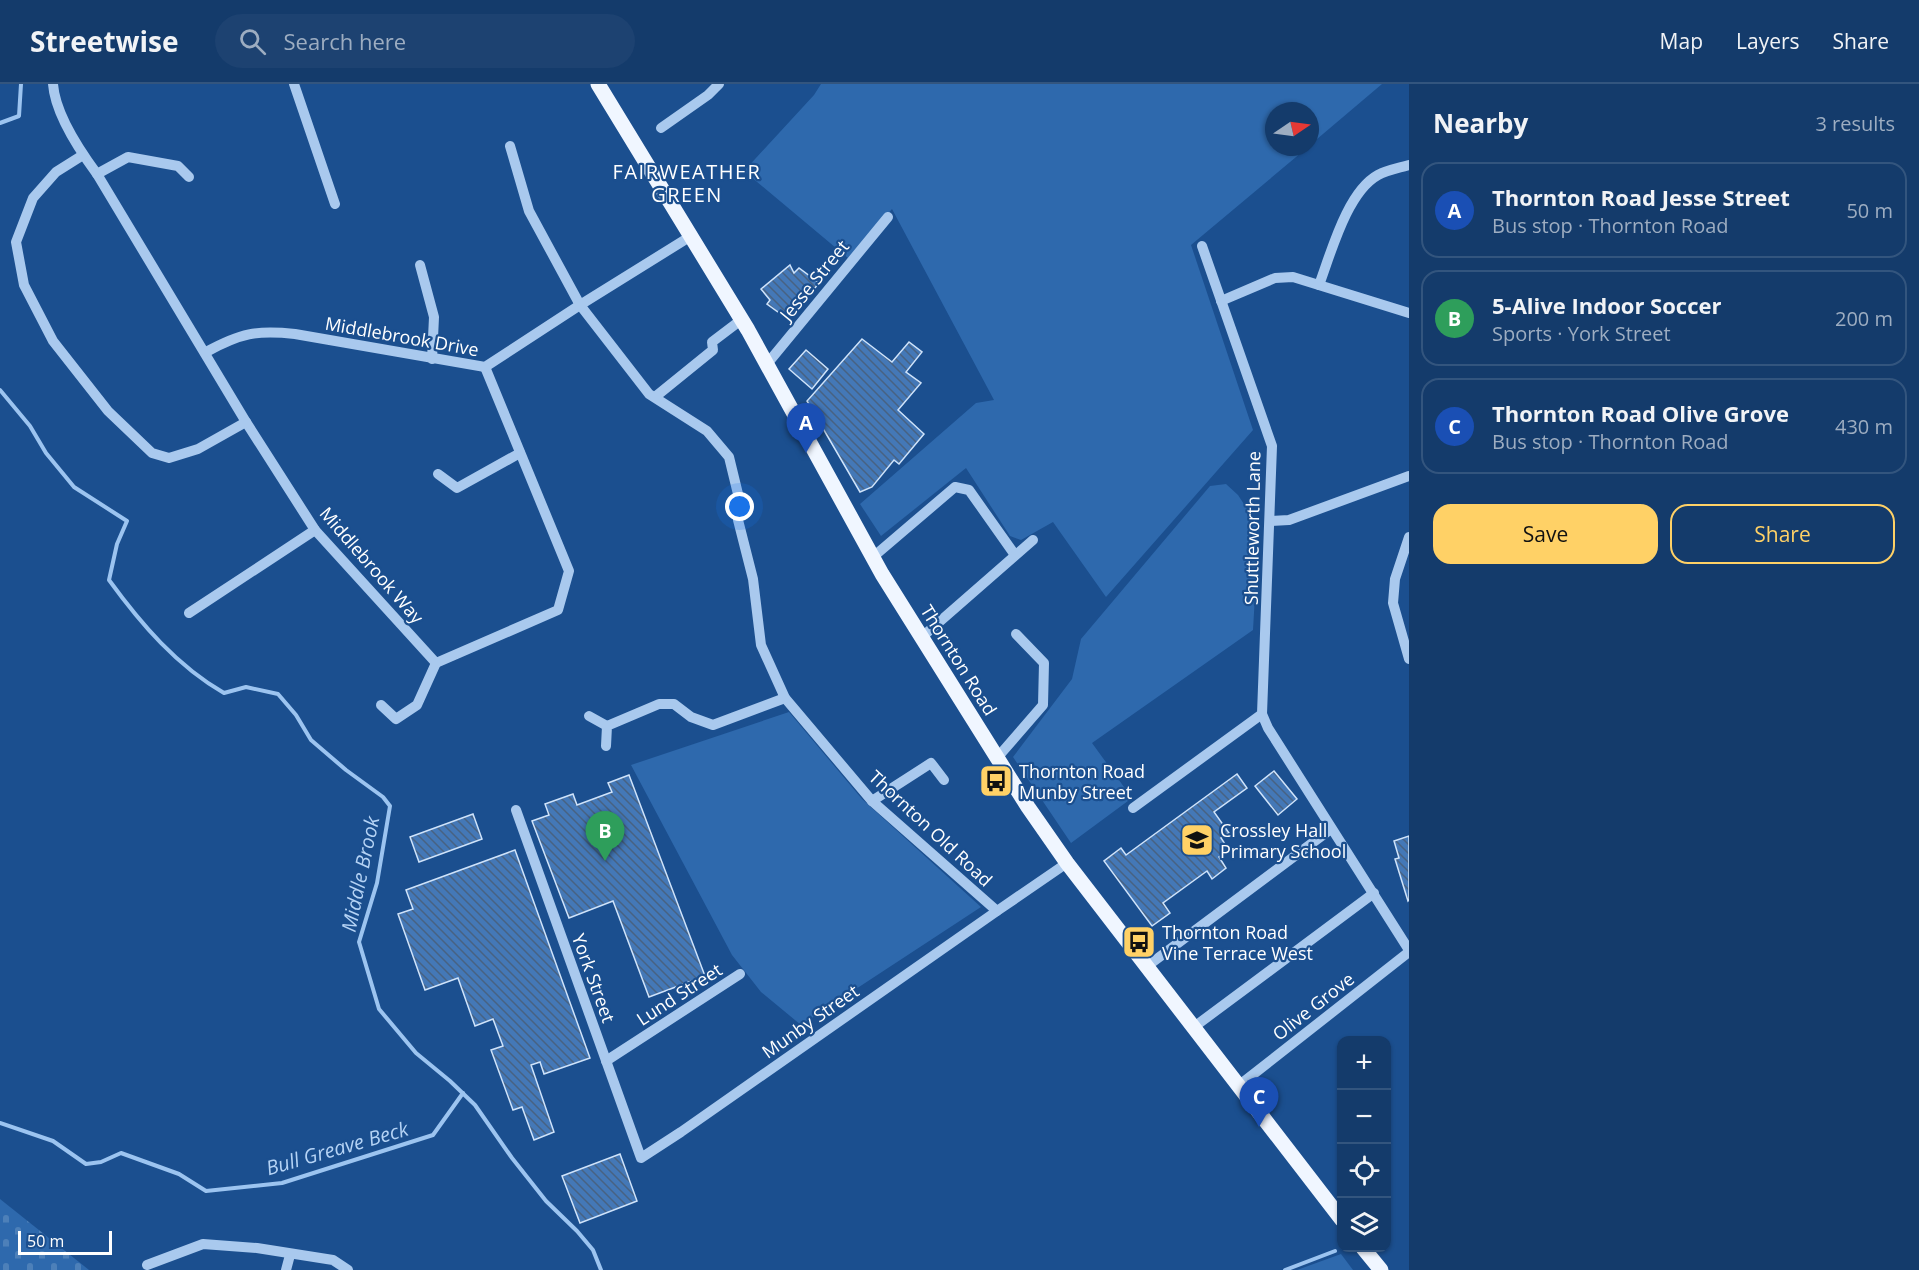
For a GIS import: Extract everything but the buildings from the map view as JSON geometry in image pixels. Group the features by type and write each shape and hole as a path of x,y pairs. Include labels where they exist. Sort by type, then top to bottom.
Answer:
{"main road":[{"name":"Thornton Road","path":"598,84 767,364 873,557 1028,807 1067,863 1337,1215"},
{"path":"1366,1252 1381,1270"}],"street":[{"name":"Middlebrook Way","path":"53,84 54,98 83,155 98,174 246,422 315,530 436,663"},
{"path":"294,84 335,204"},
{"path":"662,128 708,95 719,84"},
{"name":"Thornton Old Road","path":"510,146 529,211 580,304 649,394 707,430 729,457 738,494 738,520 753,579 761,645 785,698 872,801 997,910 1067,863"},
{"path":"83,155 56,172 33,198 16,242 24,285 53,341 108,411 152,453 169,458 198,449 246,422"},
{"path":"98,174 128,157 178,166 189,177"},
{"path":"1319,285 1351,204 1364,185 1378,176 1409,165"},
{"name":"Jesse Street","path":"767,364 888,217"},
{"name":"Middlebrook Drive","path":"206,352 231,338 265,331 295,334 485,367 580,304 691,236"},
{"name":"Shuttleworth Lane","path":"1202,246 1272,446 1263,714 1268,728 1409,951"},
{"path":"420,265 434,318 432,359"},
{"path":"1221,301 1275,278 1293,277 1409,313"},
{"path":"655,398 713,350 712,342 741,320"},
{"path":"381,705 396,718 417,705 436,663 558,610 568,571 485,367"},
{"path":"438,474 457,488 520,453"},
{"path":"1271,521 1289,520 1409,476"},
{"path":"873,557 955,487 969,490 1015,555"},
{"path":"189,613 315,530"},
{"path":"1409,537 1395,579 1394,603 1409,659"},
{"path":"922,637 1033,540"},
{"path":"997,758 1043,705 1044,663 1016,634"},
{"path":"607,726 659,704 674,704 691,717 713,725 785,698"},
{"path":"1133,808 1263,714"},
{"path":"589,716 607,726"},
{"path":"606,746 607,726"},
{"path":"872,801 931,763 944,780"},
{"name":"York Street","path":"516,810 641,1158"},
{"path":"1146,967 1331,829"},
{"path":"1194,1027 1374,893"},
{"name":"Munby Street","path":"641,1158 997,910"},
{"name":"Olive Grove","path":"1237,1087 1409,951"},
{"name":"Lund Street","path":"606,1061 740,974"},
{"path":"147,1265 203,1244 257,1248 333,1260 348,1270"},
{"path":"286,1270 290,1255"}],"green space":[{"path":"821,84 1382,84 1319,137 1319,102 1265,102 1265,156 1297,156 1191,245 1253,430 1106,597 1053,522 1021,540 1010,536 966,468 881,536 860,504 976,403 994,400 892,209 848,258 744,171 814,95"},
{"path":"1226,484 1238,495 1259,527 1253,630 1092,743 1132,798 1071,843 1013,757 1072,679 1081,639 1210,486"},
{"path":"789,712 862,799 981,907 801,1025 761,992 732,955 631,765"},
{"path":"0,1199 89,1270 0,1270"},
{"path":"1341,1254 1353,1270 1297,1270"}],"waterway":[{"name":"Middle Brook","path":"0,123 19,116 21,84"},
{"name":"Middle Brook","path":"0,390 30,426 46,453 74,487 127,521 117,544 109,580 161,643 191,670 224,693 246,687 278,694 296,715 311,740 383,797 390,806 377,883 359,942 379,1009 416,1053 475,1105 546,1201 593,1250 601,1270"},
{"name":"Bull Greave Beck","path":"0,1123 53,1141 86,1164 101,1162 121,1153 179,1174 206,1191 282,1183 433,1135 463,1093"},
{"path":"1285,1270 1335,1251"}],"place":[{"name":"Thornton Road Jesse Street","path":"806,453"},
{"name":"Thornton Road Munby Street","path":"996,781"},
{"name":"Crossley Hall Primary School","path":"1197,840"},
{"name":"5-Alive Indoor Soccer","path":"605,861"},
{"name":"Thornton Road Vine Terrace West","path":"1139,942"},
{"name":"Thornton Road Olive Grove","path":"1259,1127"}],"district":[{"name":"FAIRWEATHER GREEN","path":"687,182"}]}
